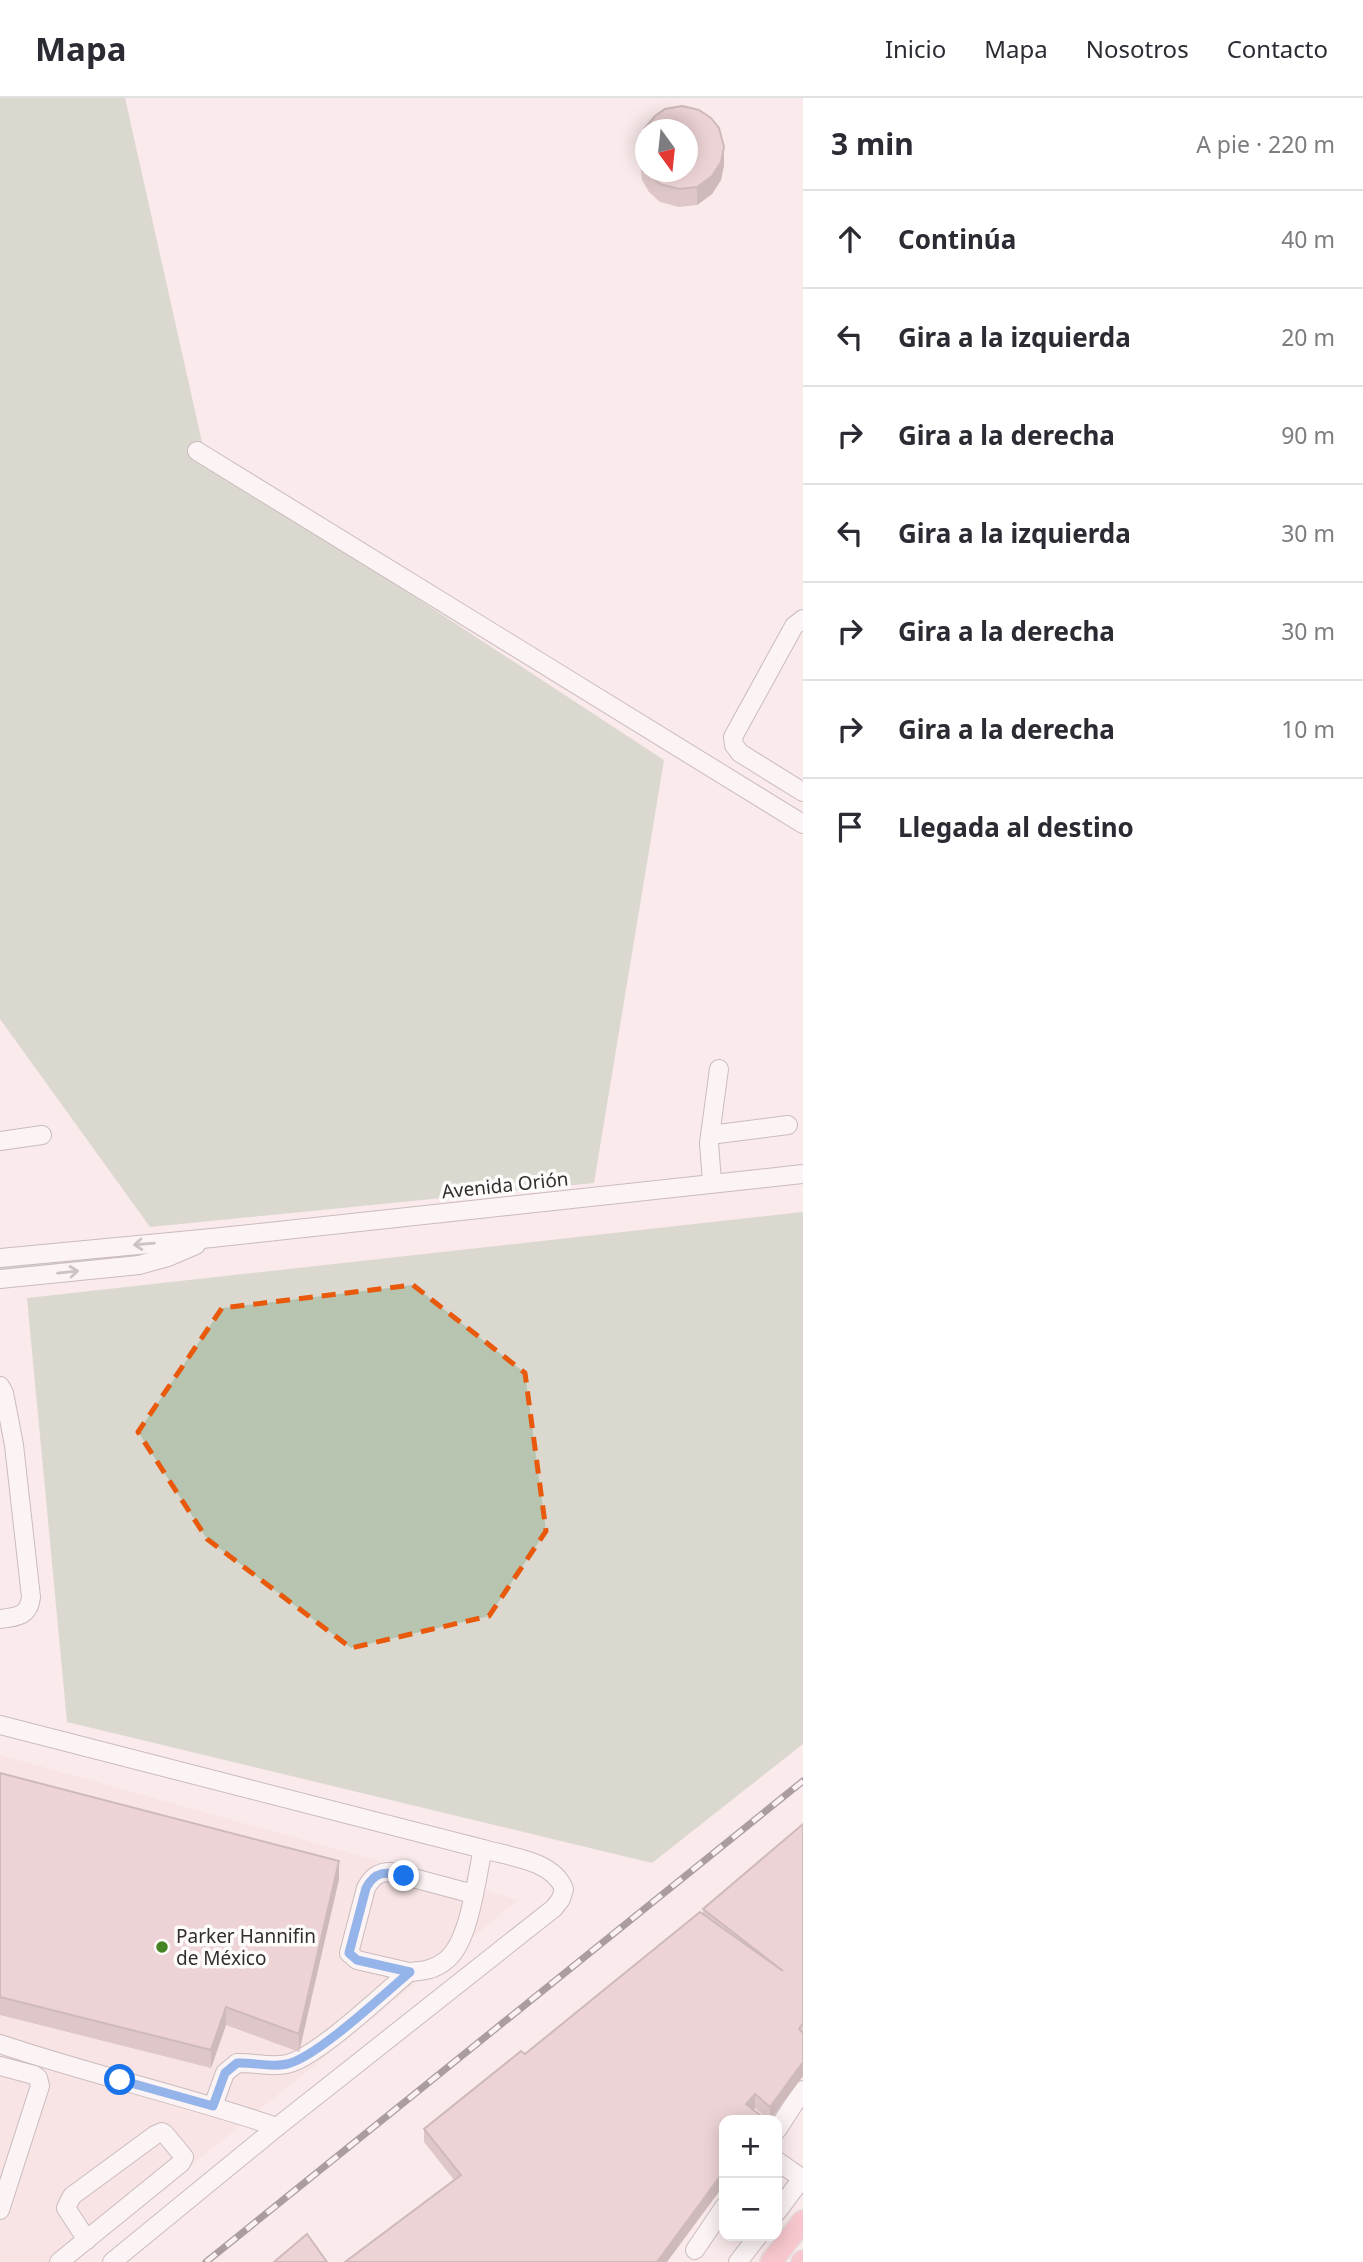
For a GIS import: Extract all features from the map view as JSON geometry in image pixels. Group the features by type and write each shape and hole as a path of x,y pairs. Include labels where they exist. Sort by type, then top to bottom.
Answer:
{"main road":[{"path":"771,2262 803,2221"}],"street":[{"path":"197,452 803,824"},
{"path":"803,619 794,626 733,737 734,746 740,753 803,792"},
{"path":"712,1182 710,1135 719,1069"},
{"path":"710,1135 788,1125"},
{"path":"0,1141 43,1135"},
{"name":"Avenida Orión","path":"0,1258 212,1238 803,1174"},
{"name":"Avenida Orión","path":"0,1279 139,1265 168,1257 212,1238"},
{"path":"0,1386 4,1393 14,1445 31,1597 30,1608 22,1616 0,1619"},
{"path":"0,1725 482,1849 550,1870 560,1878 564,1889 554,1908 112,2262"},
{"path":"473,1894 384,1872 371,1879 366,1888 349,1953 357,1960 410,1972 428,1971 445,1961 460,1941 473,1894 482,1849"},
{"path":"213,2106 225,2073 231,2067 237,2063 285,2065 298,2061 317,2049 410,1972"},
{"path":"0,2044 278,2127"},
{"path":"0,2066 34,2076 38,2078 40,2086 0,2210"},
{"path":"782,2122 803,2090"},
{"path":"59,2262 88,2240 181,2164 184,2157 165,2134 162,2132 155,2135 72,2196 66,2208 88,2240"},
{"path":"782,2164 803,2178 782,2205"},
{"path":"695,2250 719,2214"},
{"path":"738,2262 754,2241"}],"highlighted area":[{"path":"413,1285 525,1373 546,1531 489,1616 351,1648 207,1539 138,1432 222,1308"}],"shaded area":[{"path":"0,1755 518,1900 72,2262 0,2262"}],"green space":[{"path":"0,98 125,98 206,460 664,760 594,1183 150,1227 0,1019"},
{"path":"803,1212 803,1744 652,1863 67,1722 27,1298"},
{"path":"148,1248 143,1256 0,1271 0,1262"}],"building":[{"path":"682,106 699,110 719,128 724,147 721,162 712,176 697,187 679,189 658,182 698,182 698,119 652,119 665,109"},
{"name":"Parker Hannifin de México","path":"0,1773 339,1861 299,2034 226,2007 211,2050 0,1997"},
{"path":"803,1824 803,2023 799,2029 803,2033 803,2062 770,2107 755,2094 746,2104 760,2115 719,2115 719,2178 657,2262 345,2262 461,2175 424,2129 521,2051 525,2054 700,1912 783,1971 703,1909"},
{"path":"307,2234 327,2262 274,2262"}],"railway":[{"path":"206,2262 803,1781"}],"place":[{"name":"Parker Hannifin de México","path":"162,1947"}],"route":[{"path":"120,2080 213,2106 225,2073 237,2063 285,2065 298,2061 317,2049 410,1972 357,1960 349,1953 366,1888 371,1879 384,1872 404,1876"}]}
